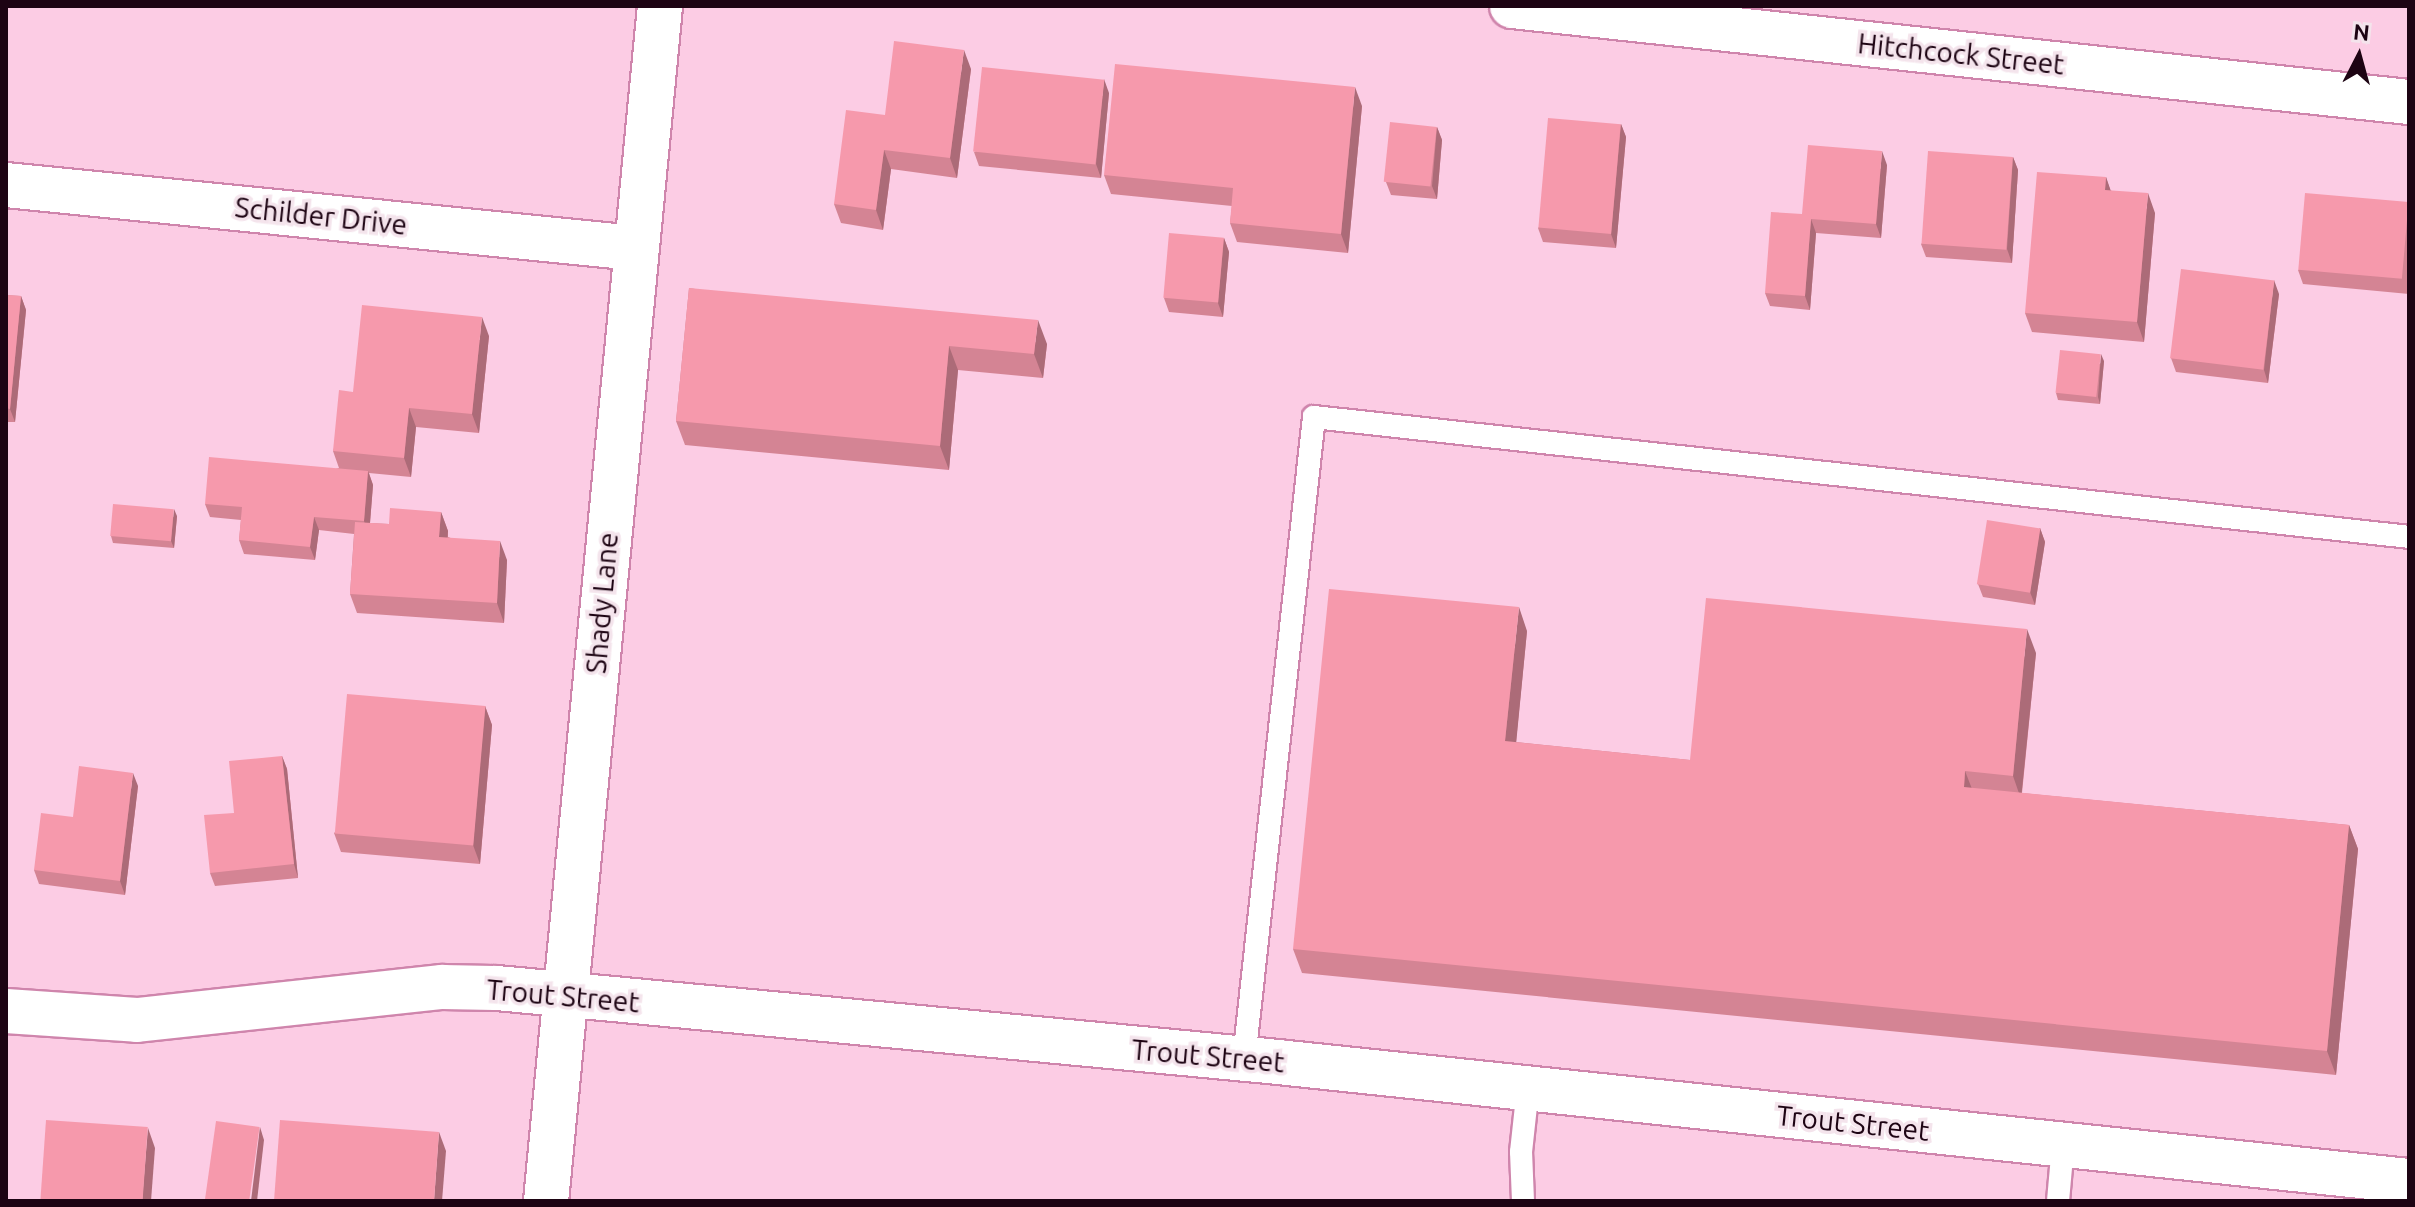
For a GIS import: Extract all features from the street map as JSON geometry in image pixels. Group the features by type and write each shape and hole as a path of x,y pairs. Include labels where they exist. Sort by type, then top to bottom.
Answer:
{"street":[{"name":"Shady Lane","path":"546,1201 660,6"},
{"name":"Hitchcock Street","path":"1512,6 2409,102"},
{"name":"Schilder Drive","path":"6,185 635,248"},
{"name":"Trout Street","path":"6,1011 137,1020 442,987 1244,1059 2409,1181"}],"lane":[{"path":"1244,1059 1314,417 2409,537"},
{"path":"1523,1201 1521,1152 1528,1088"},
{"path":"2058,1201 2063,1145"}],"building":[{"path":"894,41 964,50 950,158 884,150 876,210 834,204 846,110 885,115"},
{"path":"1115,64 1355,87 1341,234 1230,223 1233,188 1104,175"},
{"path":"982,67 1104,80 1095,164 973,152"},
{"path":"1548,118 1621,124 1611,234 1538,228"},
{"path":"1390,122 1437,127 1430,187 1384,182"},
{"path":"1808,145 1882,151 1876,224 1811,219 1805,296 1765,293 1771,212 1802,214"},
{"path":"1928,151 2013,157 2006,250 1922,244"},
{"path":"2037,172 2106,177 2105,190 2148,193 2137,322 2025,313"},
{"path":"2305,193 2409,202 2402,279 2298,270"},
{"path":"1169,233 1224,238 1218,303 1163,298"},
{"path":"2181,269 2274,280 2263,370 2170,358"},
{"path":"689,288 1038,320 1034,354 949,346 940,446 676,421"},
{"path":"6,295 21,296 10,409 6,408"},
{"path":"362,305 482,317 472,414 409,408 404,458 333,451 339,390 353,392"},
{"path":"2060,350 2101,354 2096,397 2056,393"},
{"path":"209,457 368,471 364,521 314,517 310,547 239,540 242,507 205,504"},
{"path":"113,504 174,509 171,541 110,536"},
{"path":"390,508 441,512 439,537 500,541 497,603 350,594 355,522 389,524"},
{"path":"1987,520 2040,528 2030,593 1977,584"},
{"path":"1329,589 1519,607 1505,741 1690,760 1706,598 2027,629 2013,776 1965,771 1964,787 2349,825 2327,1051 1293,949"},
{"path":"347,694 485,706 473,846 335,833"},
{"path":"282,756 294,864 210,873 204,815 234,813 229,761"},
{"path":"79,766 133,773 120,881 34,870 41,813 73,817"},
{"path":"46,1120 148,1127 143,1201 40,1201"},
{"path":"280,1120 439,1132 434,1201 274,1201"},
{"path":"216,1121 260,1127 249,1201 205,1201"}]}
